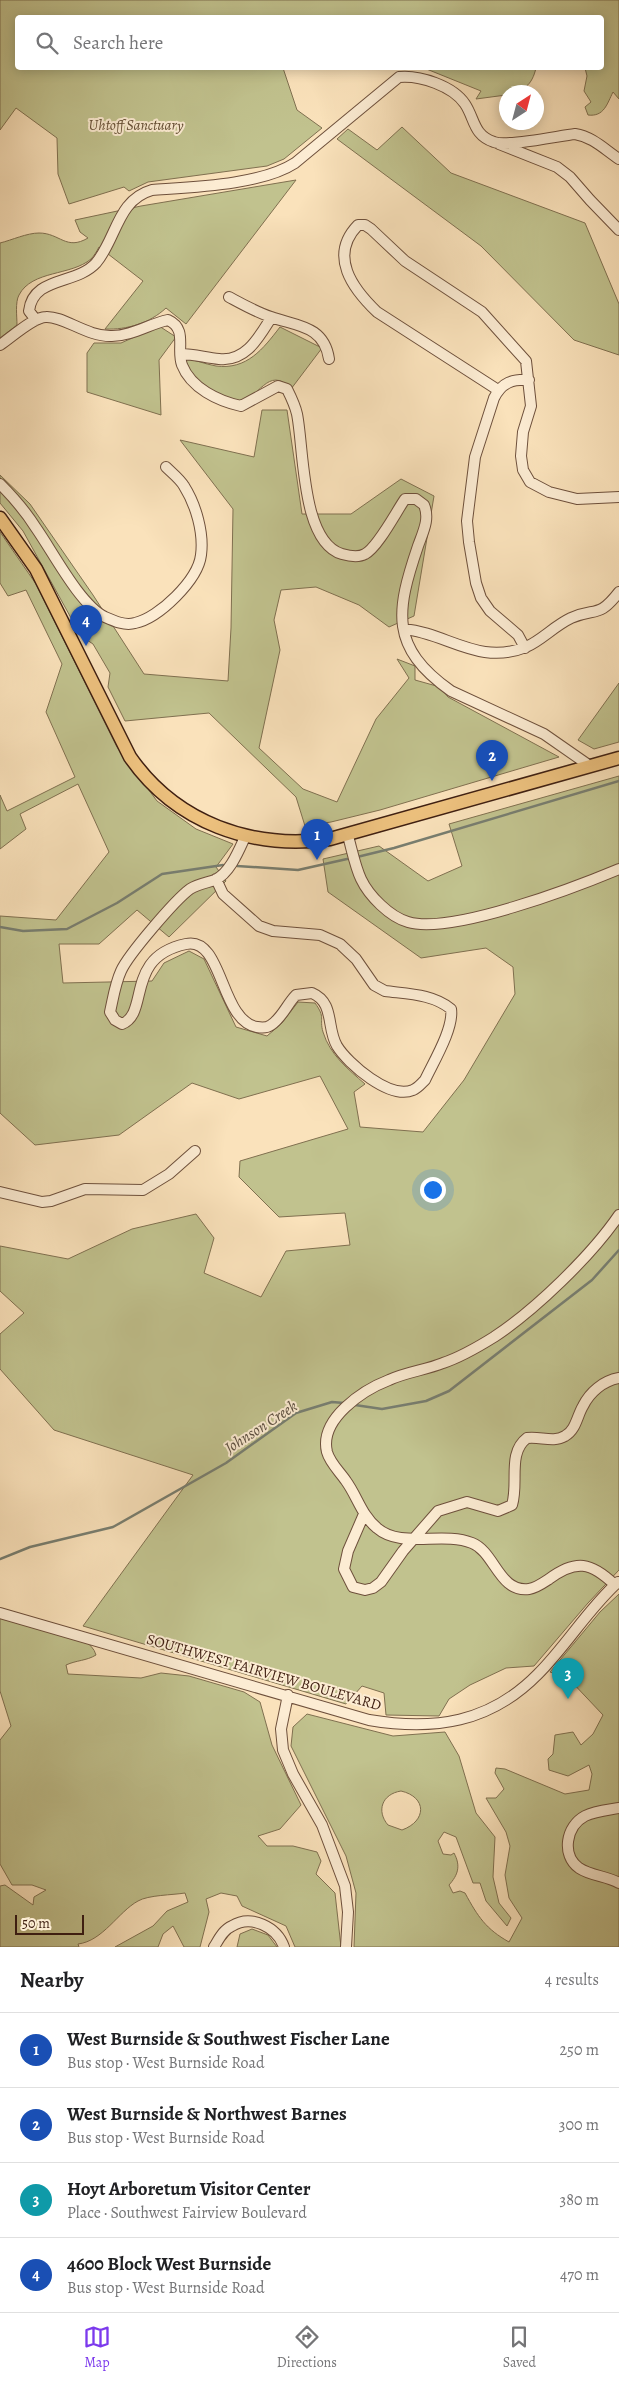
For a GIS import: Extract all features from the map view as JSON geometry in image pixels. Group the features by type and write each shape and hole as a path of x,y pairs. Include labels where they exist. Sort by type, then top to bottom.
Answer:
{"main road":[{"path":"0,518 36,569 116,731 138,767 155,786 182,808 213,826 274,842 310,842 348,836 619,758"}],"street":[{"path":"36,320 29,312 30,301 36,292 94,264 108,247 125,208 142,193 246,179 281,172 295,163 399,77 410,76 420,79 459,95 466,105 479,134 496,143 557,167 570,177 619,230"},
{"path":"496,143 574,134 585,136 595,141 619,159"},
{"path":"498,390 377,312 361,297 346,272 345,259 348,241 358,225 365,225 371,229 404,261 482,312 521,352 526,361 531,406 523,432 520,456 526,476 537,487 577,499 619,497"},
{"path":"229,297 271,318 303,325 316,334 328,350 330,359"},
{"path":"0,345 36,320 46,317 91,334 115,336 126,335 168,320 177,326 181,363 187,375 201,389 228,403 241,406 278,386 287,389 297,413 306,490 315,522 324,540 337,553 350,557 365,555 376,543 406,499 416,499 424,505 427,520 403,596 404,629 409,650 416,661 437,681 451,691 544,734 590,766"},
{"path":"181,354 196,354 221,360 241,355 254,345 271,318"},
{"path":"525,648 518,635 490,611 481,598 472,565 467,521 475,457 498,390 514,379 529,380"},
{"path":"0,484 36,527 85,601 103,616 123,624 133,624 157,612 190,581 197,569 201,556 196,514 184,486 166,466"},
{"path":"404,629 416,630 478,652 493,653 525,648 570,619 598,612 608,606 619,592"},
{"path":"216,879 223,894 259,926 273,931 320,935 340,944 348,951 374,985 379,988 385,991 429,997 443,1002 451,1009 453,1019 420,1085 413,1090 386,1088 356,1068 336,1043 332,1034 329,1010 325,1002 312,993 296,995 270,1026 262,1028 244,1022 235,1012 208,953 203,946 196,943 177,946 159,956 143,974 134,1014 130,1021 122,1024 115,1020 110,1012 117,981 125,964 183,895 199,884 216,879 238,853 246,836"},
{"path":"348,836 361,880 371,894 406,922 420,924 438,925 488,913 575,886 619,869"},
{"path":"0,1192 42,1202 85,1188 142,1190 169,1174 195,1151"},
{"path":"617,1583 596,1569 581,1565 561,1570 537,1587 521,1589 506,1581 484,1551 473,1543 446,1537 400,1538 382,1532 364,1514 354,1492 328,1456 326,1440 336,1419 353,1401 373,1387 390,1379 459,1357 495,1336 526,1313 582,1259 619,1215"},
{"path":"364,1514 344,1563 345,1573 350,1582 358,1589 365,1590 373,1588 381,1582 433,1515 450,1506 467,1502 498,1511 512,1505 515,1495 515,1454 519,1444 527,1438 554,1440 565,1436 572,1430 583,1405 596,1388 606,1382 619,1378"},
{"name":"SOUTHWEST FAIRVIEW BOULEVARD","path":"0,1613 369,1720 422,1726 463,1719 502,1701 537,1675 617,1583"},
{"path":"288,1696 283,1717 281,1741 293,1774 322,1825 345,1886 348,1912 346,1947"},
{"path":"619,1808 583,1818 570,1834 567,1848 572,1862 579,1868 619,1883"},
{"path":"218,1945 232,1926 249,1922 270,1928 284,1947"}],"green space":[{"name":"Uhtoff Sanctuary","path":"0,0 619,0 619,99 613,92 604,109 598,114 593,115 588,115 585,107 591,102 584,91 587,76 586,70 604,70 604,15 15,15 15,70 284,70 297,110 322,128 284,159 267,166 148,182 129,191 124,187 69,204 58,174 57,138 16,108 0,130"},
{"path":"429,70 535,70 527,85 499,85 499,96 476,99 481,91"},
{"path":"402,127 451,173 585,223 619,304 619,355 574,340 481,246 337,139 348,129 377,150"},
{"path":"296,180 186,324 166,308 145,322 130,327 105,329 143,281 99,247 91,259 83,264 42,277 25,287 19,295 17,302 17,325 0,338 0,243 34,233 46,234 68,242 80,242 88,238 80,232 75,220 141,206"},
{"path":"159,326 176,337 159,360 161,415 87,392 87,353 94,343 121,343"},
{"path":"280,327 322,348 291,389 283,382 276,380 269,382 245,400 233,400 215,392 194,377 182,358 216,366 237,365 260,350"},
{"path":"262,410 287,410 302,514 351,514 401,479 434,496 414,616 389,627 359,605 316,587 281,590 274,620 280,650 259,748 303,789 337,802 376,719 409,678 397,659 415,666 415,680 440,687 448,697 559,757 380,810 331,822 305,826 296,797 209,713 125,721 108,687 110,673 93,644 81,636 23,531 0,503 0,475 30,504 93,595 144,674 228,681 233,509 180,440 254,457"},
{"path":"0,532 36,584 117,747 157,801 196,829 233,844 216,867 226,881 169,937 137,910 99,944 59,944 63,983 152,981 164,963 189,951 204,959 236,1027 267,1036 282,1023 298,1002 315,1003 321,1015 323,1032 330,1048 340,1061 365,1084 354,1092 360,1127 423,1132 464,1080 515,994 513,967 486,948 421,958 328,892 323,859 379,846 428,881 462,866 449,824 619,776 619,1570 534,1666 506,1668 470,1685 449,1699 439,1716 386,1715 384,1693 362,1686 346,1704 83,1626 193,1475 54,1430 0,1369 0,1334 24,1313 0,1291 0,1246 68,1259 132,1229 196,1214 214,1238 204,1273 261,1297 286,1251 350,1245 345,1213 279,1217 239,1177 240,1161 348,1129 320,1076 239,1099 192,1083 119,1135 35,1145 0,1113 0,916 56,920 109,852 78,784 20,814 26,829 0,849 0,795 7,811 75,777 46,712 62,664 26,590 8,596 0,583"},
{"path":"619,683 619,742 594,749 578,740"},
{"path":"619,1594 619,1947 354,1947 356,1893 346,1856 291,1746 293,1727 307,1714 393,1736 445,1732 459,1756 476,1813 495,1837 493,1877 499,1903 511,1918 507,1926 486,1901 480,1883 473,1883 456,1837 444,1832 438,1841 443,1854 451,1855 454,1853 458,1866 455,1878 449,1885 453,1893 460,1891 465,1893 483,1922 509,1942 522,1918 509,1898 505,1875 510,1846 506,1832 486,1798 496,1798 504,1789 495,1773 496,1768 505,1769 565,1794 589,1790 592,1774 589,1765 568,1776 549,1770 548,1759 553,1754 555,1735 573,1732 581,1745 593,1734 603,1715 569,1679 550,1672 600,1612","holes":["401,1791 416,1798 421,1809 416,1821 402,1830 388,1825 382,1814 385,1799"]},
{"path":"0,1613 69,1632 91,1646 96,1655 66,1665 68,1674 141,1678 161,1673 189,1676 244,1692 260,1702 272,1745 301,1805 280,1829 258,1836 267,1846 293,1846 317,1852 321,1861 316,1874 335,1893 341,1947 295,1947 286,1926 242,1906 237,1896 221,1893 206,1899 209,1912 200,1947 184,1947 173,1926 163,1934 158,1947 115,1947 153,1926 167,1911 188,1902 185,1893 154,1896 138,1901 95,1938 78,1944 79,1947 0,1947 0,1886 5,1885 33,1905 34,1897 46,1890 32,1885 12,1885 0,1864 0,1740 11,1726 0,1691"},
{"path":"252,1929 268,1935 277,1947 237,1947 240,1934"}],"waterway":[{"path":"357,857 394,848 619,781"},
{"path":"237,866 298,870 347,859"},
{"path":"0,927 23,931 67,929 117,903 162,874 223,865"},
{"name":"Johnson Creek","path":"355,1405 382,1409 426,1401 449,1391 592,1280 619,1250"},
{"name":"Johnson Creek","path":"0,1559 30,1547 113,1527 226,1463 296,1413 332,1402 344,1403"}],"place":[{"name":"4600 Block West Burnside","path":"86,646"},
{"name":"West Burnside & Northwest Barnes","path":"492,781"},
{"name":"West Burnside & Southwest Fischer Lane","path":"317,860"},
{"name":"Hoyt Arboretum Visitor Center","path":"568,1699"}]}
